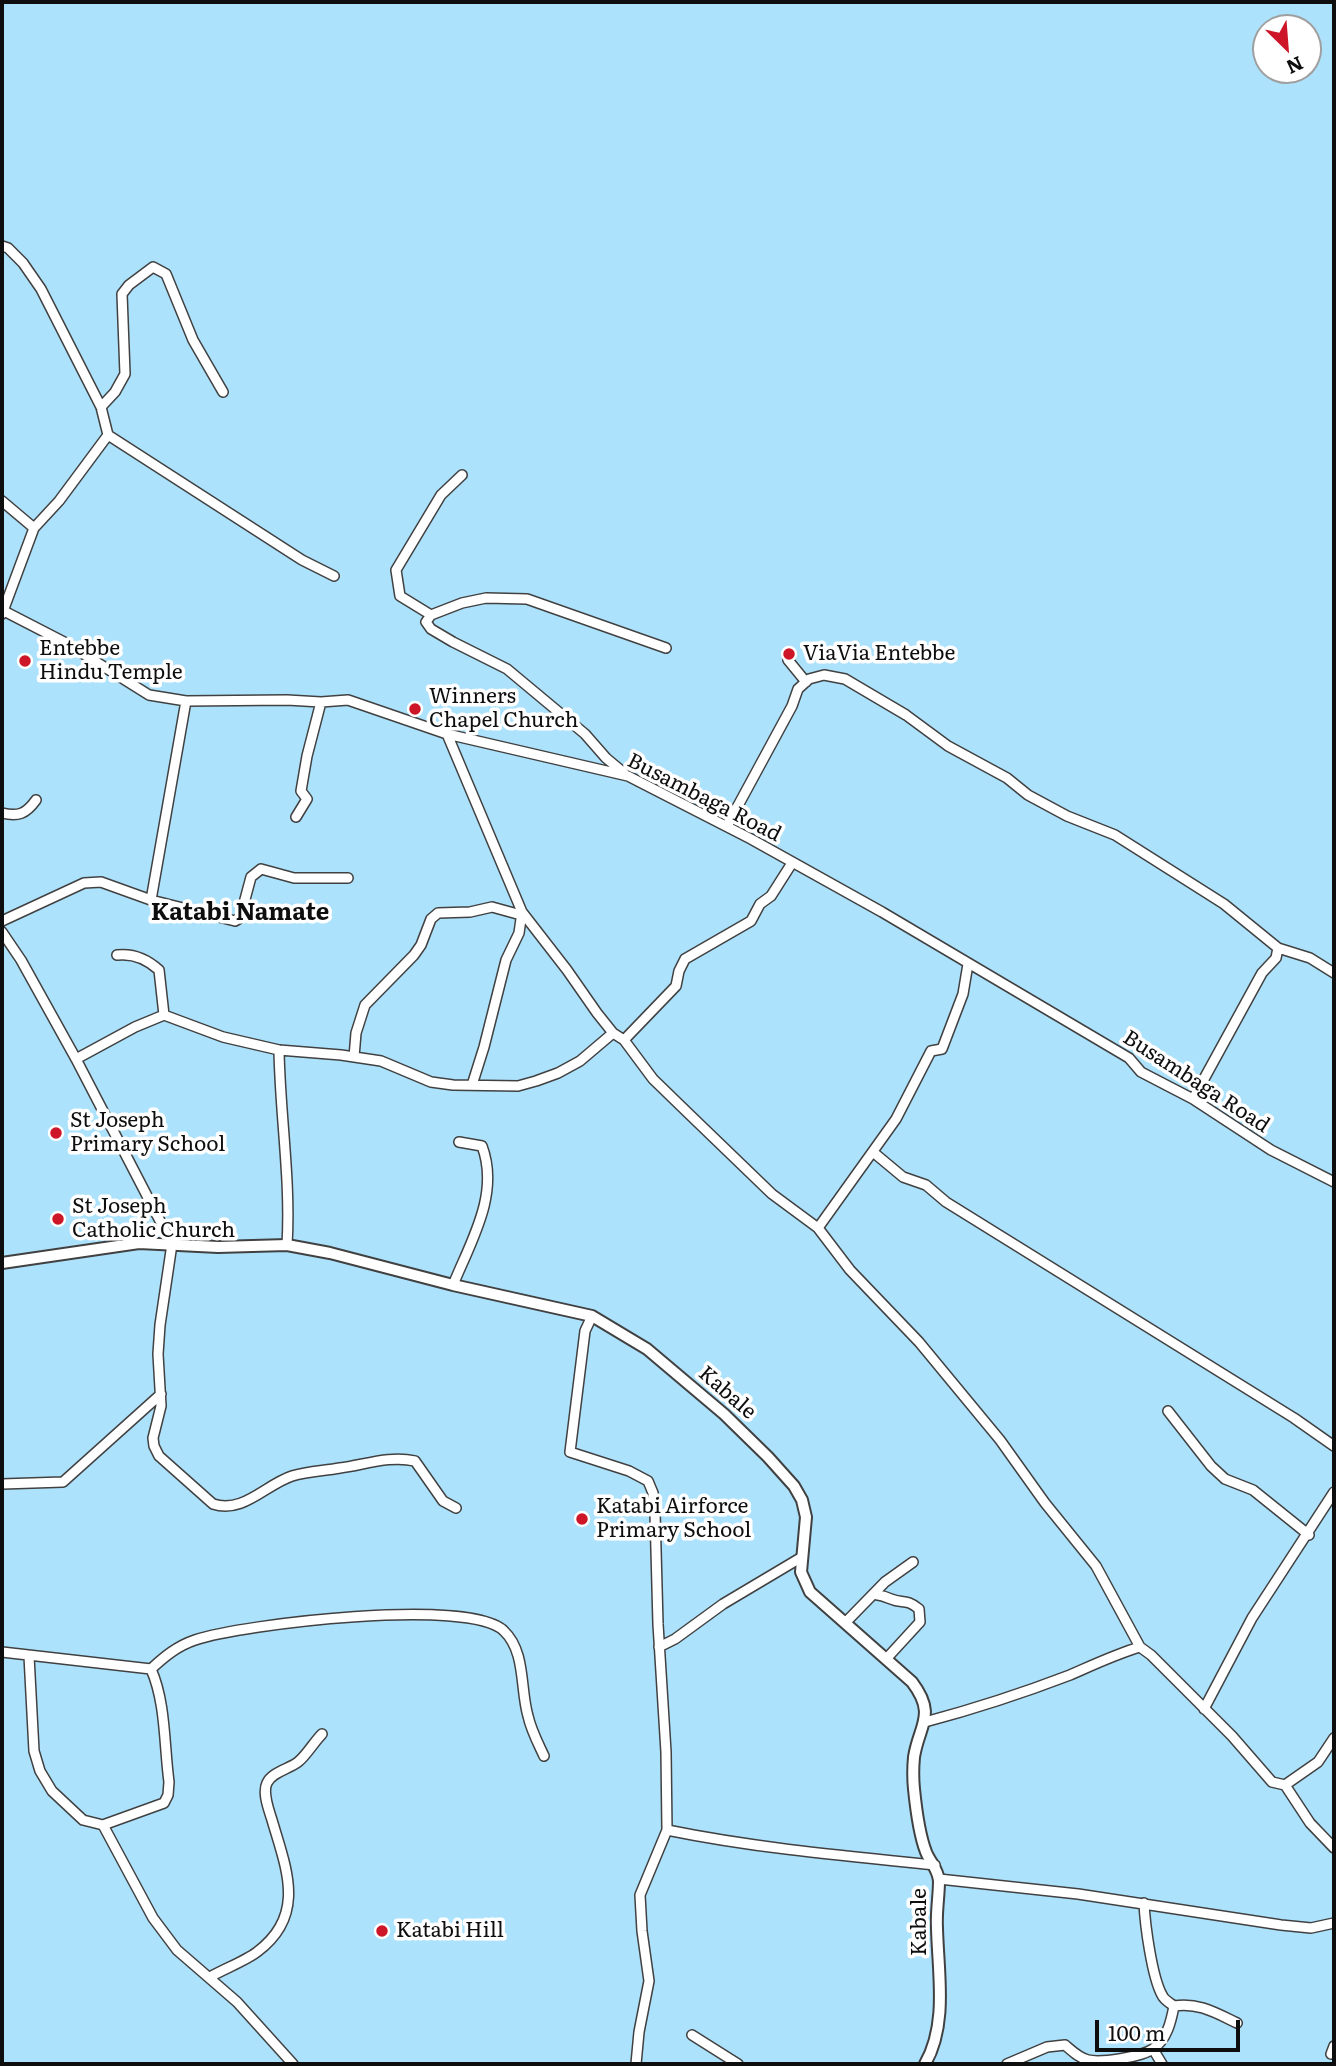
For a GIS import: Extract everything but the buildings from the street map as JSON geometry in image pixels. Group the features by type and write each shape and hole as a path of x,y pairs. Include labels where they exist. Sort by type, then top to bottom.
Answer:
{"street":[{"path":"2,246 8,248 23,263 41,289 102,407 108,435 302,560 334,576"},
{"path":"102,407 125,374 122,293 153,267 166,274 193,341 223,392"},
{"path":"2,612 34,528 59,501 108,435"},
{"path":"431,615 400,596 396,570 441,495 462,475"},
{"path":"2,501 34,528"},
{"path":"628,776 606,758 585,734 507,669 431,629 426,622 431,615 462,603 486,598 527,599 666,648"},
{"name":"Busambaga Road","path":"2,612 66,643 149,695 186,701 348,701 447,734 556,757 628,776 727,826 882,912 1129,1058 1141,1072 1193,1099 1271,1150 1334,1182"},
{"path":"788,660 806,681"},
{"path":"727,826 798,690 806,681 824,676 845,679 906,715 948,746 1007,778 1028,794 1067,816 1115,835 1224,904 1278,948 1310,958 1334,973"},
{"path":"151,900 186,701"},
{"path":"296,817 307,799 301,791 321,702"},
{"path":"447,734 521,913 612,1033 624,1040 653,1079 772,1194 818,1228 850,1270 919,1342 1000,1440 1045,1503 1096,1566 1140,1647 1232,1736 1272,1782 1285,1785 1310,1824 1334,1848"},
{"path":"2,813 15,816 28,811 36,800"},
{"path":"624,1040 676,986 685,959 751,921 760,904 771,895 792,863"},
{"path":"2,921 84,883 101,882 151,900 235,921 240,918 251,877 261,869 294,878 348,878"},
{"path":"354,1056 356,1034 365,1005 414,955 431,919 438,913 470,912 492,907 521,913"},
{"path":"472,1086 506,960 519,933 521,913"},
{"path":"2,932 21,960 76,1059 172,1244 158,1354 161,1406 153,1438 159,1456 213,1504 224,1508 234,1507 290,1477 315,1470 338,1469 402,1458 415,1461 443,1501 456,1508"},
{"path":"1193,1099 1262,973 1276,958 1278,948"},
{"path":"117,955 125,954 148,960 159,970 164,1014"},
{"path":"818,1228 896,1119 931,1051 942,1049 963,994 968,964"},
{"path":"76,1059 164,1014 223,1037 279,1050 382,1061 431,1082 472,1086 518,1086 558,1073 580,1061 612,1033"},
{"path":"279,1050 279,1085 287,1150 287,1245"},
{"path":"453,1285 484,1211 488,1187 486,1158 482,1146 459,1142"},
{"path":"873,1152 903,1177 926,1185 946,1202 1294,1418 1334,1446"},
{"name":"Kabale","path":"2,1264 139,1243 218,1247 287,1245 330,1253 453,1285 592,1315 607,1327 647,1349 724,1414 768,1457 794,1486 802,1500 806,1517 801,1572 810,1592 887,1658 920,1693 925,1708 925,1722 914,1756 914,1789 926,1852 935,1865 939,1879 936,1905 939,2019 930,2055 925,2064"},
{"path":"592,1315 585,1331 570,1452 629,1471 648,1481 656,1513 667,1830 640,1895 649,1981 638,2037 636,2064"},
{"path":"2,1484 63,1482 161,1394"},
{"path":"1168,1411 1211,1466 1225,1479 1253,1490 1309,1535"},
{"path":"1204,1709 1252,1618 1309,1535 1334,1492"},
{"path":"659,1647 675,1639 753,1584 802,1557"},
{"path":"845,1623 885,1582 913,1562"},
{"path":"873,1594 911,1602 919,1609 920,1622 887,1658"},
{"path":"2,1652 150,1669 171,1651 196,1640 274,1625 354,1616 434,1615 493,1622 505,1632 520,1662 528,1719 544,1756"},
{"path":"925,1722 1021,1693 1140,1647"},
{"path":"29,1656 31,1729 40,1771 52,1791 83,1820 103,1825 164,1803 168,1795 169,1782 158,1684 150,1669"},
{"path":"210,1977 257,1952 275,1935 285,1916 290,1892 286,1866 267,1800 267,1783 272,1776 299,1762 322,1734"},
{"path":"1285,1785 1318,1762 1334,1738"},
{"path":"103,1825 153,1918 177,1950 237,2002 293,2064"},
{"path":"667,1830 715,1840 935,1865"},
{"path":"939,1879 1144,1903 1291,1926 1311,1928 1334,1923"},
{"path":"1144,1903 1145,1926 1163,1997 1174,2006 1188,2004 1206,2008 1237,2023"},
{"path":"1007,2064 1055,2045 1065,2045 1088,2061 1124,2058 1153,2049 1169,2029 1174,2006"},
{"path":"692,2035 738,2064"},
{"path":"1153,2049 1162,2064"}],"water":[{"path":"2,2 1334,2 1334,2064 2,2064"}],"place":[{"name":"ViaVia Entebbe","path":"789,654"},
{"name":"Entebbe Hindu Temple","path":"25,661"},
{"name":"Winners Chapel Church","path":"415,709"},
{"name":"St Joseph Primary School","path":"56,1133"},
{"name":"St Joseph Catholic Church","path":"58,1219"},
{"name":"Katabi Airforce Primary School","path":"582,1519"},
{"name":"Katabi Hill","path":"382,1931"}],"district":[{"name":"Katabi Namate","path":"240,913"}]}
